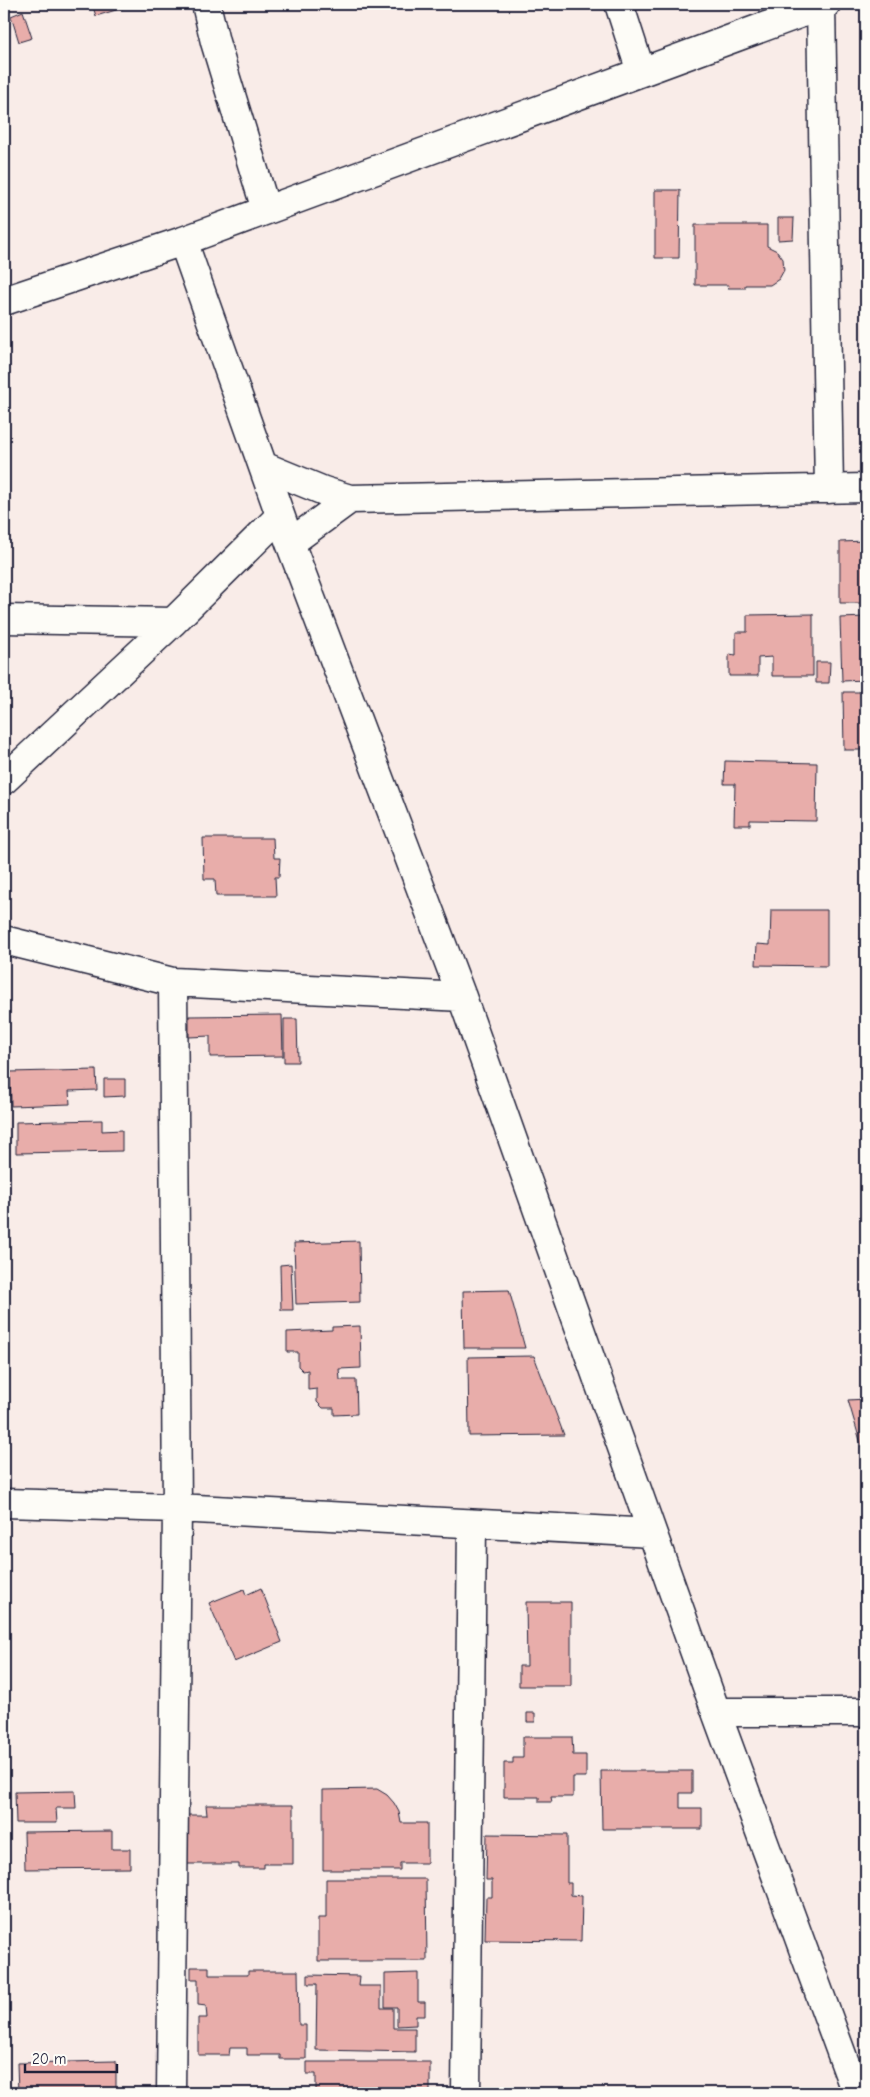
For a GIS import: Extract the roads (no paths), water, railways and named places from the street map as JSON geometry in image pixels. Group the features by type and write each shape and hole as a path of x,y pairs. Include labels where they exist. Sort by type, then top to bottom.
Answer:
{"street":[{"path":"206,4 215,42 266,210"},
{"path":"619,4 641,72"},
{"path":"4,301 183,241 824,5 829,489"},
{"path":"183,241 280,516 462,997 716,1712 856,2093"},
{"path":"263,466 324,491 350,499 866,488"},
{"path":"290,543 350,499"},
{"path":"4,780 173,622 280,516"},
{"path":"4,619 173,622"},
{"path":"4,940 173,982 462,997"},
{"path":"171,2093 177,1508 173,982"},
{"path":"4,1504 177,1508 652,1533"},
{"path":"466,2093 472,1524"},
{"path":"716,1712 866,1712"}]}
